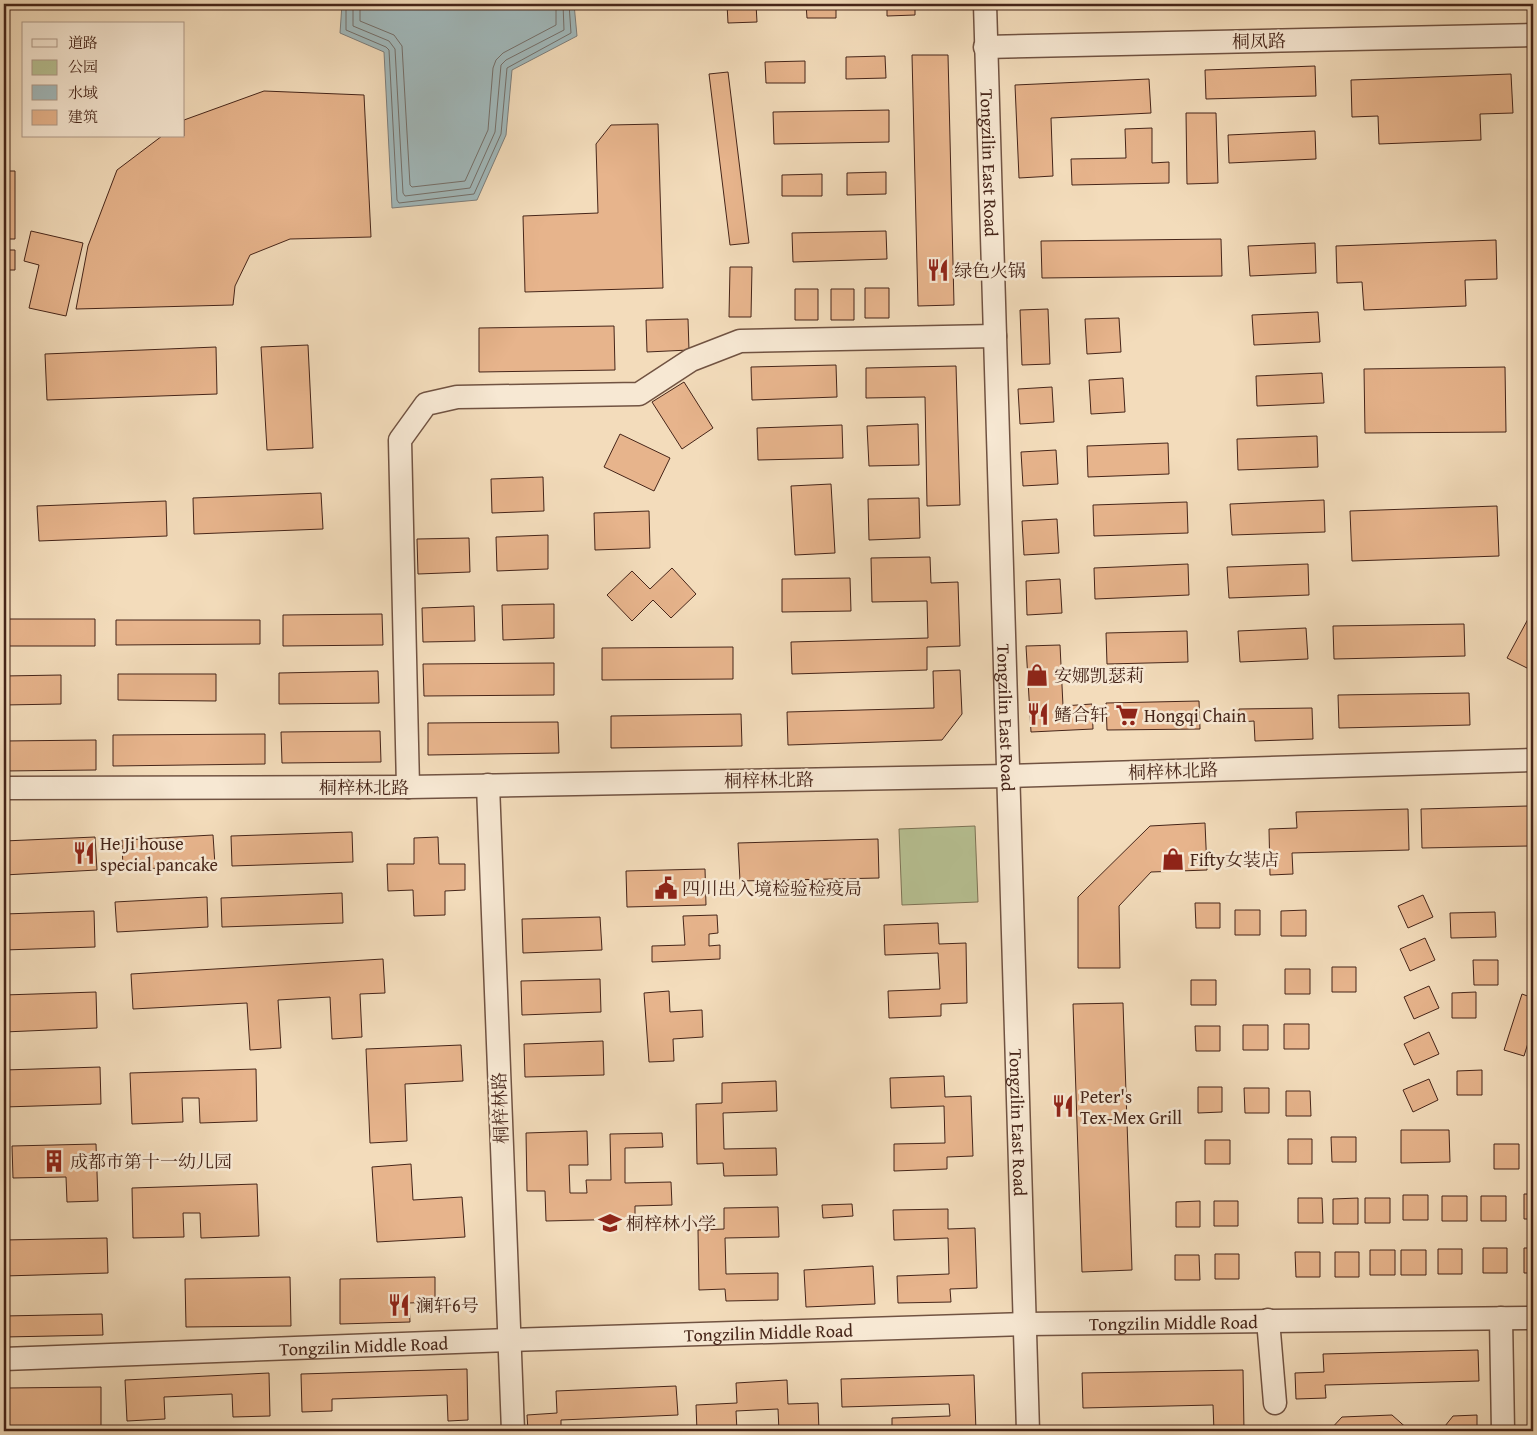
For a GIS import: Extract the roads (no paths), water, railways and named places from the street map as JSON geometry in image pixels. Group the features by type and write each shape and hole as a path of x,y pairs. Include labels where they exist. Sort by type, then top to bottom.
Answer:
{"street":[{"name":"Tongzilin East Road","path":"985,4 1028,1431"},
{"name":"桐凤路","path":"986,47 1533,35"},
{"path":"408,787 400,440 426,404 457,397 638,394 691,360 740,341 995,336"},
{"name":"桐梓林北路","path":"4,788 408,787 1008,776 1533,760"},
{"name":"桐梓林路","path":"488,785 513,1431"},
{"path":"1501,1318 1503,1431"},
{"name":"Tongzilin Middle Road","path":"4,1359 509,1340 1026,1324 1533,1318"},
{"path":"1268,1320 1275,1403"}],"water":[{"path":"342,4 574,4 577,36 512,70 506,135 477,200 392,208 384,52 340,33"}],"place":[{"name":"绿色火锅","path":"938,270"},
{"name":"安娜凯瑟莉","path":"1037,675"},
{"name":"鳍合轩","path":"1038,714"},
{"name":"Hongqi Chain","path":"1127,715"},
{"name":"He Ji house special pancake","path":"84,853"},
{"name":"Fifty女装店","path":"1173,859"},
{"name":"四川出入境检验检疫局","path":"666,888"},
{"name":"Peter's Tex-Mex Grill","path":"1063,1106"},
{"name":"成都市第十一幼儿园","path":"54,1161"},
{"name":"桐梓林小学","path":"610,1223"},
{"name":"澜轩6号","path":"399,1305"}]}
